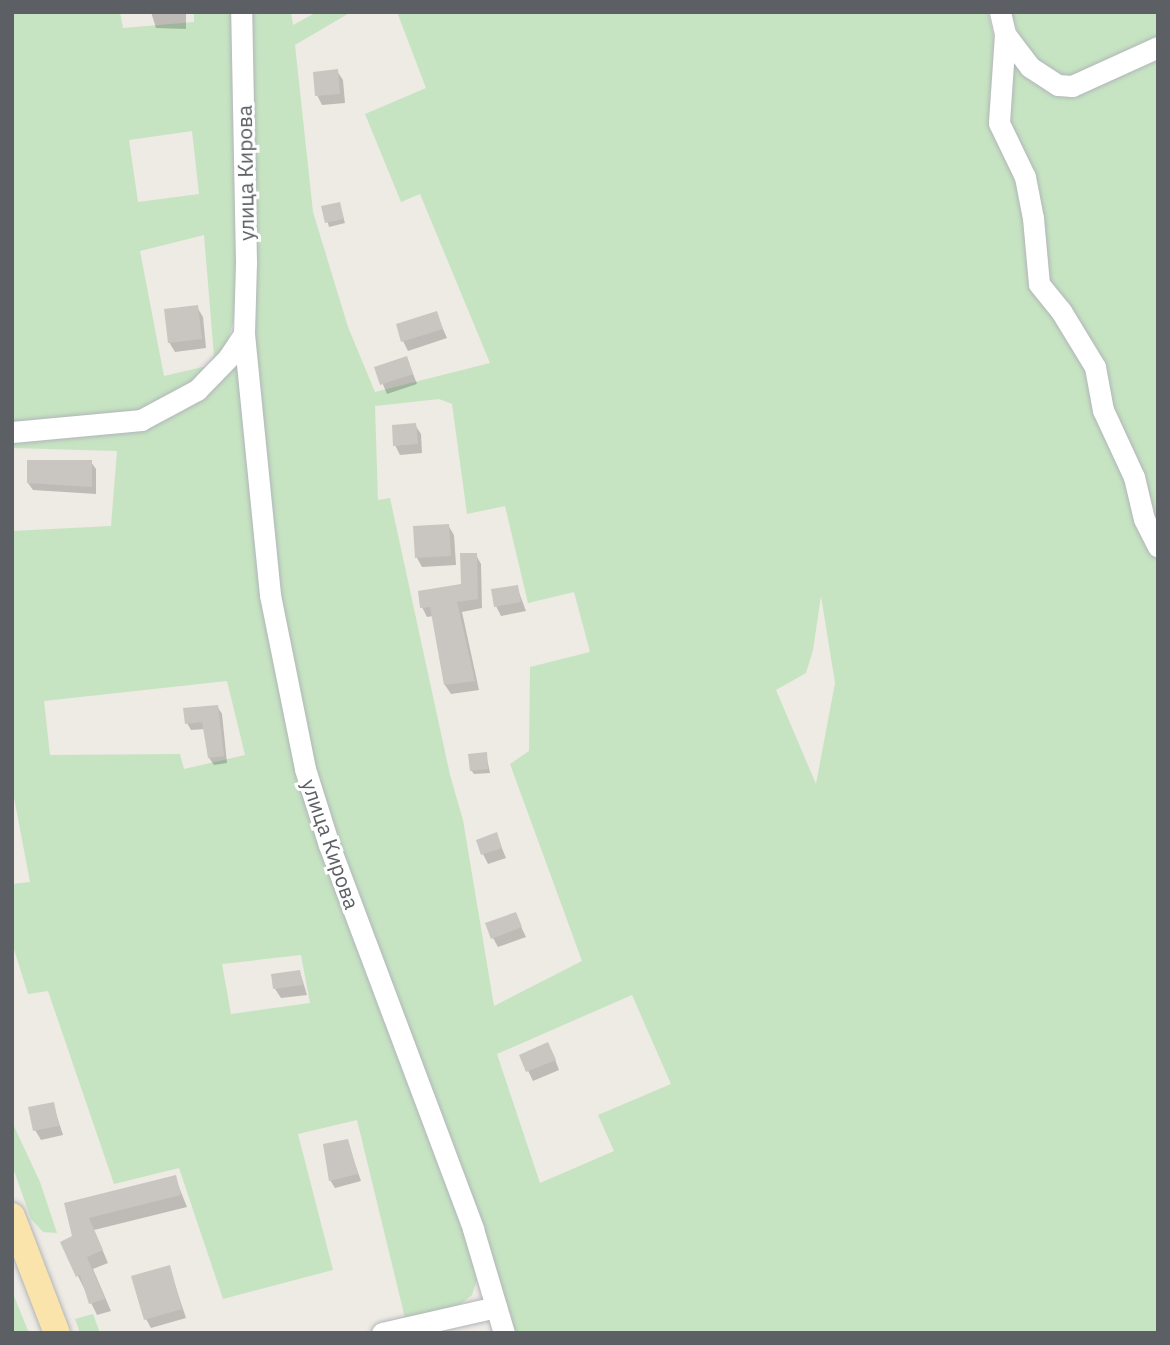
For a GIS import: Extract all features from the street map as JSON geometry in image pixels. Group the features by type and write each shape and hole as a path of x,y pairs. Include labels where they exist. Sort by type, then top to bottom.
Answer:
{"main road":[{"path":"12,1216 57,1333"}],"street":[{"name":"улица Кирова","path":"241,12 246,235 244,334 270,595 305,769 329,845 473,1228 504,1333"},
{"path":"1000,12 1005,34 999,123 1025,177 1039,284 1061,312 1095,367 1103,410 1134,478 1144,519 1158,547"},
{"path":"1005,34 1030,67 1058,85 1072,86 1158,47"},
{"path":"12,432 141,420 197,390 228,358 244,334"},
{"path":"382,1333 495,1307"}],"green space":[{"path":"12,12 120,12 123,28 194,22 194,12 236,12 239,301 227,344 206,379 138,416 12,423","holes":["192,131 199,194 138,202 129,140","204,235 214,356 207,366 164,376 140,251"]},
{"path":"248,12 291,12 293,25 317,12 351,12 295,45 313,212 348,327 375,392 490,363 420,194 401,202 365,114 426,88 397,12 988,12 998,56 1005,123 1012,61 1046,85 1158,54 1158,1333 512,1333 336,843 301,713 277,597 251,355","holes":["439,399 452,404 467,514 505,506 528,603 574,592 590,652 530,667 529,751 510,764 582,961 494,1006 463,820 450,775 390,498 378,500 375,406","821,596 835,683 816,784 776,690 806,673 813,650","632,995 671,1084 598,1115 614,1151 540,1183 497,1054"]},
{"path":"1010,12 1158,12 1158,43 1072,81 1030,61"},
{"path":"243,359 269,630 479,1273 472,1295 461,1304 406,1322 357,1120 298,1134 333,1270 223,1299 179,1168 114,1184 48,991 28,994 12,943 12,884 30,882 12,787 12,531 111,526 117,451 12,448 12,440 82,436 145,427 180,413 209,392","holes":["227,681 245,755 184,769 180,754 50,755 44,701","301,955 310,1003 231,1014 222,964"]},
{"path":"12,1122 40,1182 57,1233 43,1232 31,1219 12,1165"},
{"path":"12,1291 29,1333 12,1333"},
{"path":"93,1314 100,1333 80,1333 75,1319"}],"building":[{"path":"338,69 340,94 315,96 313,72"},
{"path":"340,202 344,219 325,223 321,206"},
{"path":"198,305 202,339 168,343 164,309"},
{"path":"437,311 443,329 401,342 396,324"},
{"path":"407,356 413,374 380,385 374,367"},
{"path":"416,423 418,444 393,446 392,425"},
{"path":"27,460 92,460 92,487 27,483"},
{"path":"449,524 451,556 415,558 413,526"},
{"path":"460,553 477,553 478,599 457,602 475,681 444,685 430,607 420,608 418,591 461,584"},
{"path":"518,585 521,602 494,607 491,589"},
{"path":"218,705 224,756 208,758 202,722 185,724 183,708"},
{"path":"487,752 488,769 470,771 468,754"},
{"path":"497,832 502,848 481,855 476,840"},
{"path":"516,912 522,927 491,939 485,923"},
{"path":"300,970 303,985 273,989 271,974"},
{"path":"548,1042 556,1060 526,1072 519,1055"},
{"path":"54,1102 59,1126 33,1131 28,1107"},
{"path":"348,1139 358,1174 329,1181 323,1144"},
{"path":"176,1175 181,1195 89,1218 103,1250 87,1257 105,1299 89,1304 80,1275 76,1277 60,1242 72,1236 64,1203"},
{"path":"170,1265 182,1309 144,1320 131,1276"}]}
